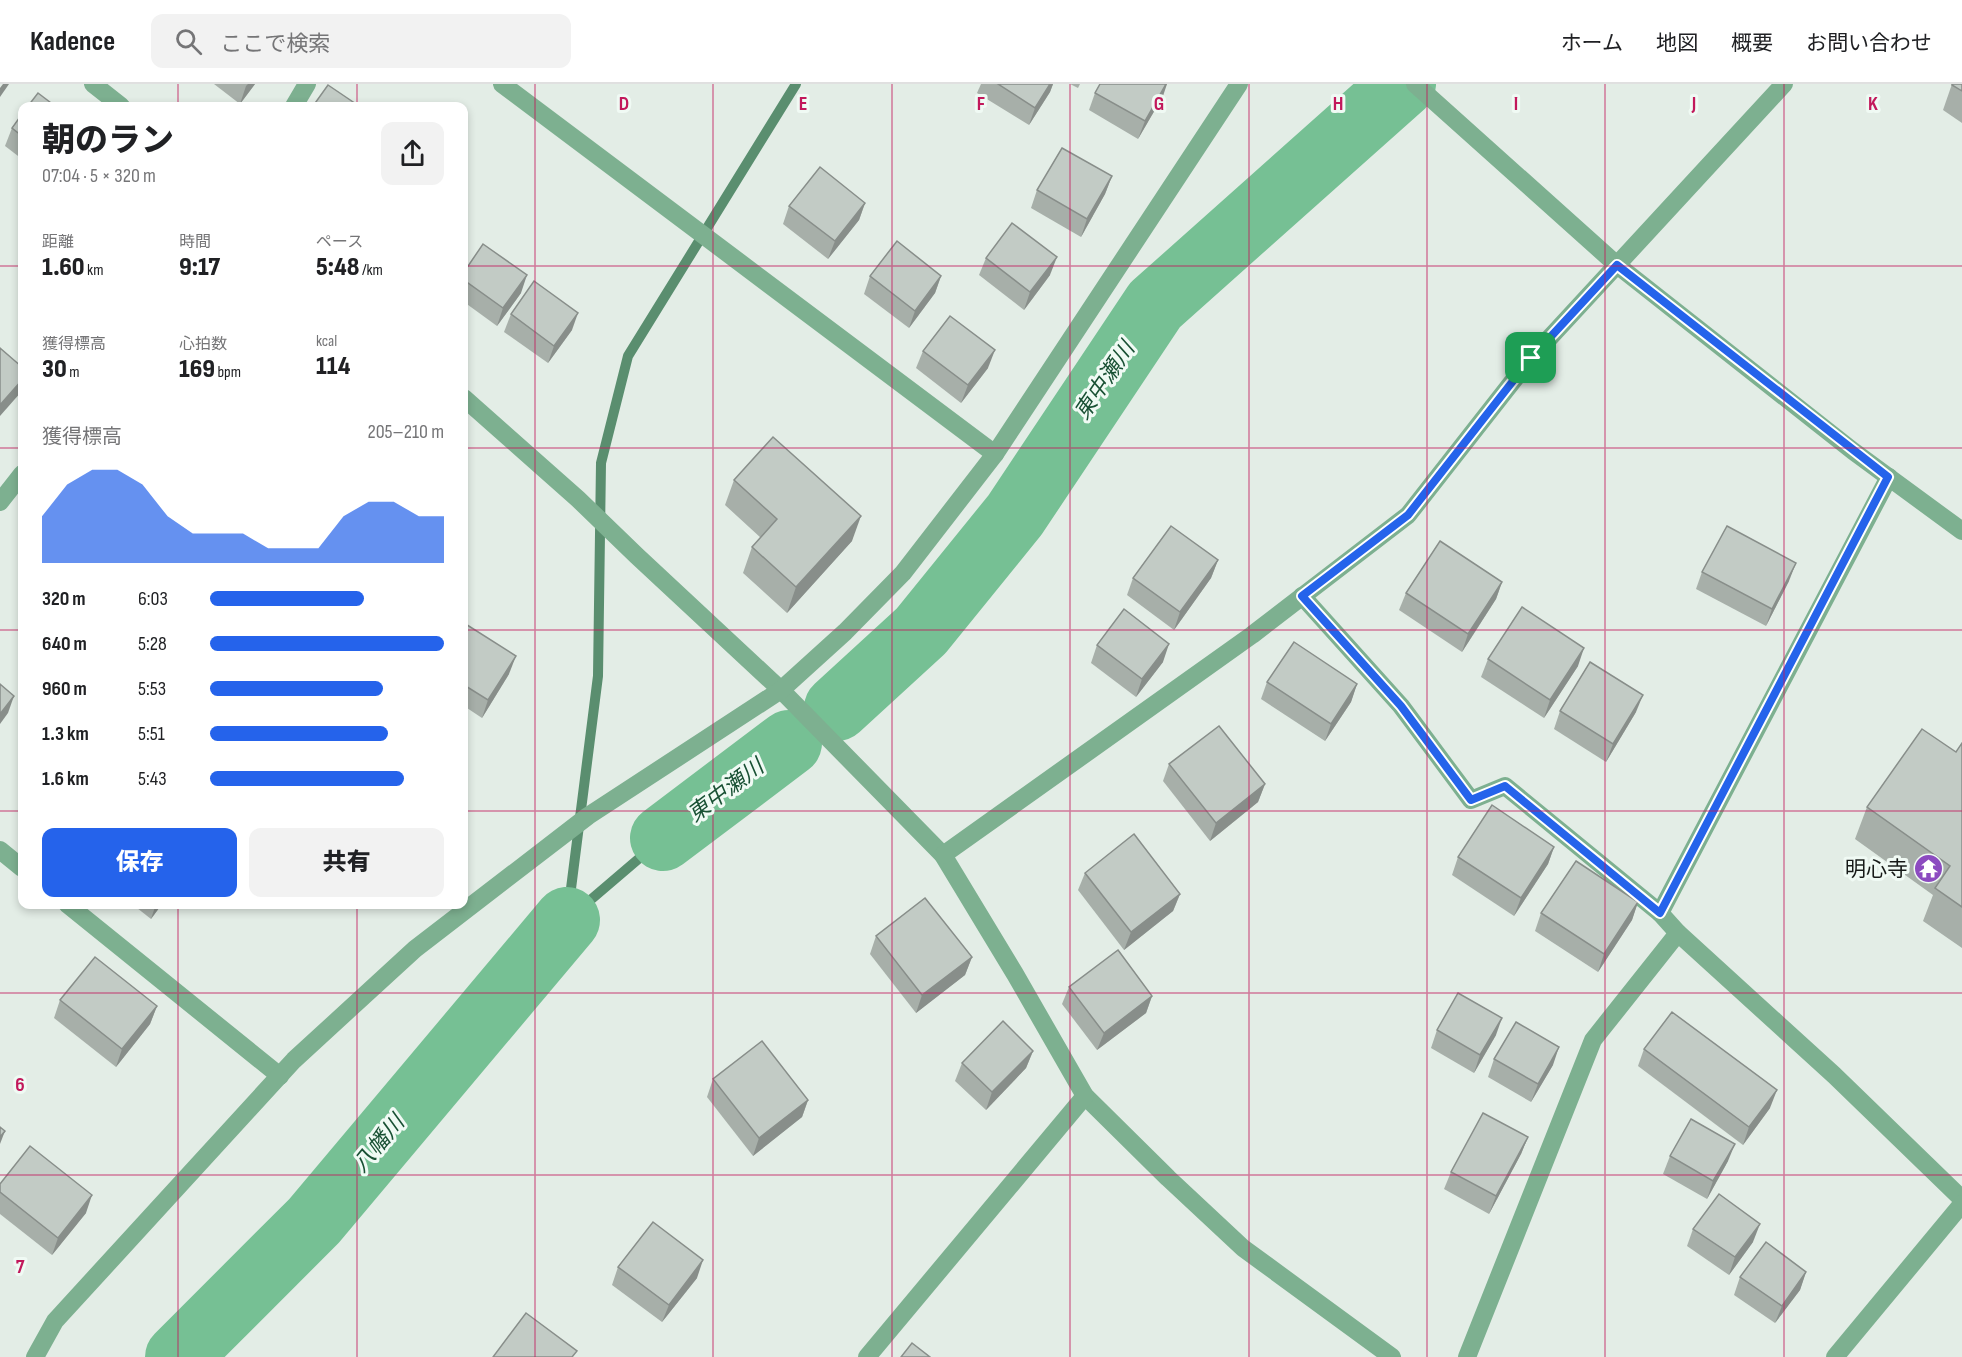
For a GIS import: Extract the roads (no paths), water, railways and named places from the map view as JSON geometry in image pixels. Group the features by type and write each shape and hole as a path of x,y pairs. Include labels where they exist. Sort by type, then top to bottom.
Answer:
{"street":[{"path":"93,84 116,102"},
{"path":"296,102 307,84"},
{"path":"502,84 995,454"},
{"path":"468,908 588,816 781,690 845,632 903,573 995,454 1239,84"},
{"path":"943,855 1252,635 1408,515 1531,358 1784,84"},
{"path":"1419,88 1617,265 1888,477 1962,531"},
{"path":"468,402 578,499 781,690 943,855 1085,1096 1243,1248 1392,1357"},
{"path":"1660,913 1888,477"},
{"path":"0,502 18,479"},
{"path":"1302,596 1401,706 1471,800 1505,786 1660,913 1678,933 1834,1075 1962,1201 1835,1357"},
{"path":"0,850 18,865"},
{"path":"73,909 280,1076"},
{"path":"38,1356 55,1321 294,1060 415,949 467,909"},
{"path":"1467,1357 1593,1040 1678,933"},
{"path":"867,1357 1085,1096"}],"waterway":[{"path":"663,838 567,920 598,676 601,463 628,356 796,84"},
{"name":"東中瀬川","path":"837,708 921,631 1015,515 1155,305 1403,84"},
{"name":"東中瀬川","path":"663,838 789,743"},
{"name":"八幡川","path":"178,1357 314,1221 567,920"}],"place":[{"name":"明心寺","path":"1929,869"}]}
